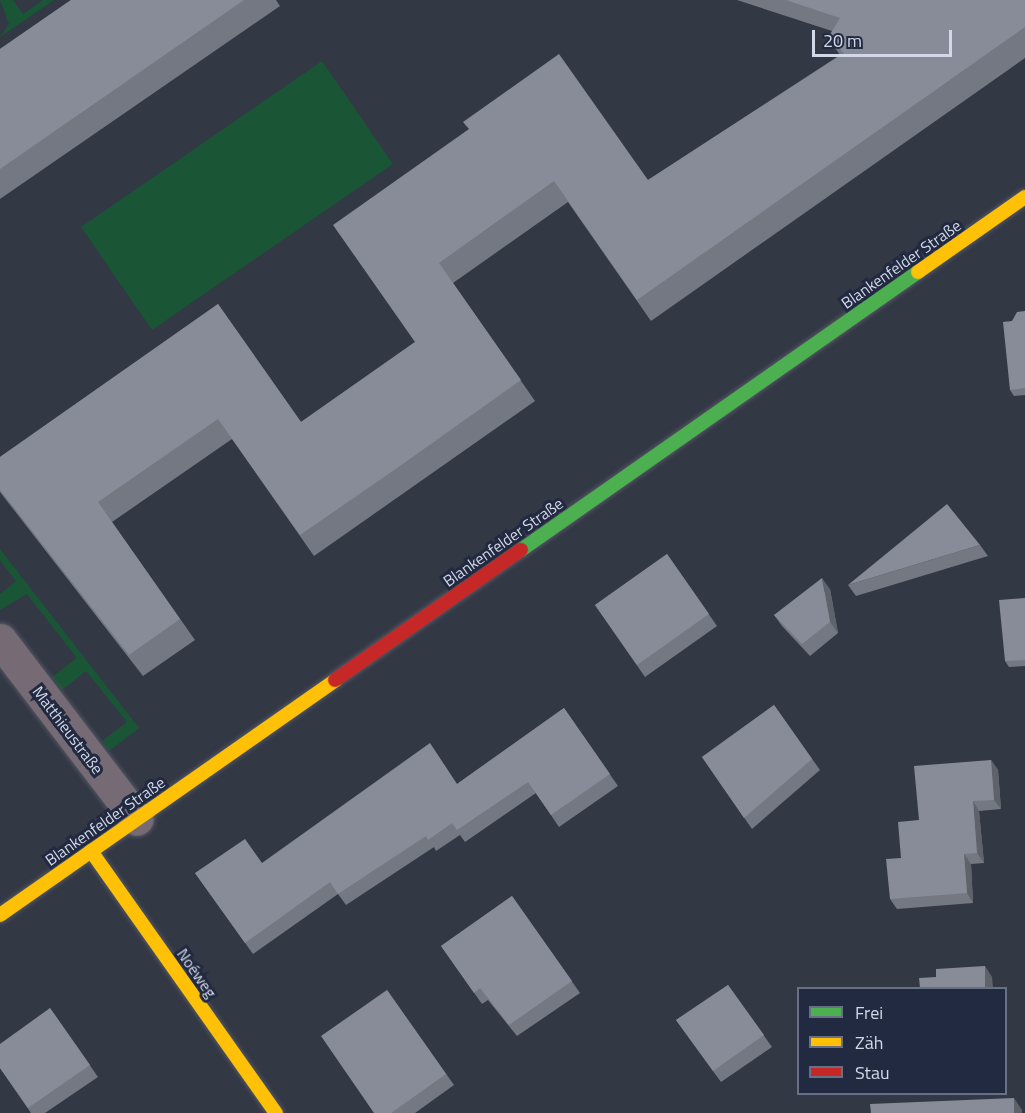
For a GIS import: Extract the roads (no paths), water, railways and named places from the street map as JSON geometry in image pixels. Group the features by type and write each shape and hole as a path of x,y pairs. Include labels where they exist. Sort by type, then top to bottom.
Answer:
{"street":[{"name":"Blankenfelder Straße","path":"0,915 1025,197"},
{"name":"Matthieustraße","path":"0,640 137,819"},
{"name":"Noéweg","path":"91,851 276,1113"}]}
